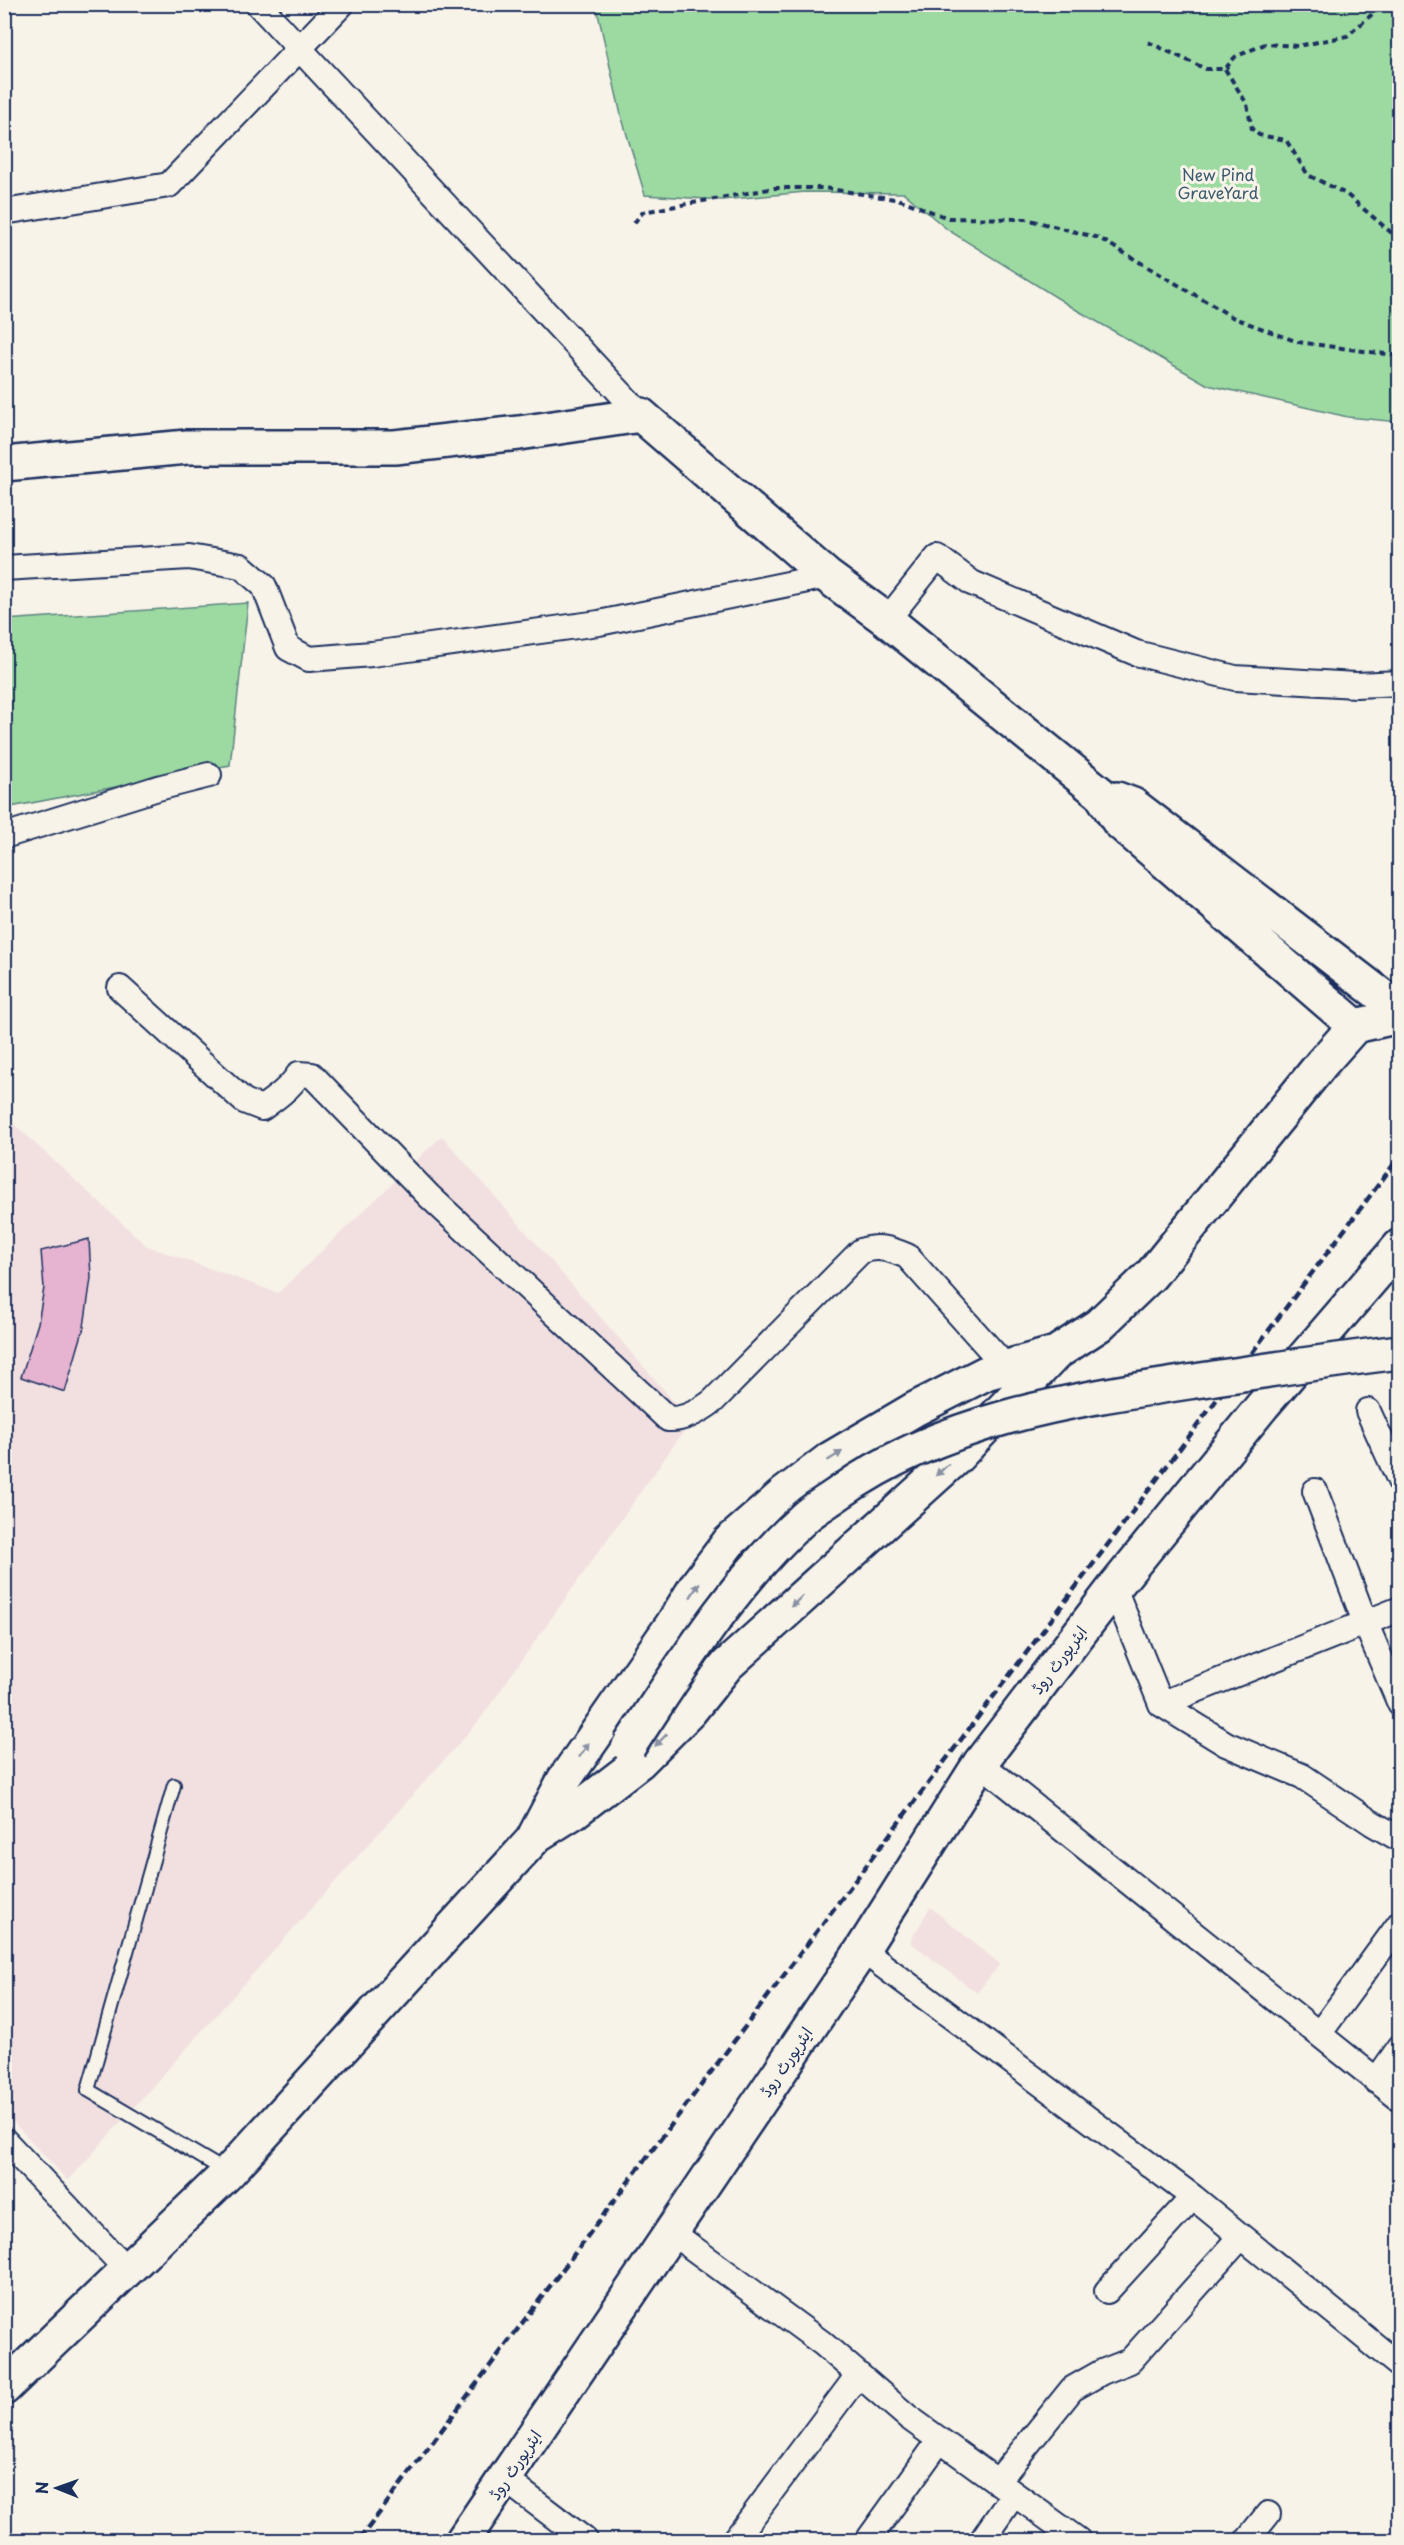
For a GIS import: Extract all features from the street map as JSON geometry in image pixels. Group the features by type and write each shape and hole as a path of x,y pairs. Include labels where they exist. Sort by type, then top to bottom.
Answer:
{"main road":[{"path":"4,464 187,447 395,447 519,433 641,415 827,576 887,620 1101,794 1119,822 1355,1026"},
{"path":"1101,794 1133,805 1400,1010"},
{"path":"534,1837 574,1812 639,1762 690,1712 727,1665 955,1459 1056,1353 1100,1325 1151,1275 1323,1062 1355,1026 1400,1016"},
{"name":"ایئرپورٹ روڈ","path":"463,2541 862,1950 980,1763 1114,1588 1263,1405 1396,1253"},
{"path":"4,2388 228,2173 499,1879 534,1837 629,1746 727,1601 764,1558 806,1516 871,1470 919,1446 984,1423 1081,1398 1400,1352"},
{"path":"534,1837 564,1780 672,1625 698,1583 729,1542 784,1494 830,1459 915,1410 1005,1366 1056,1353"}],"street":[{"path":"258,4 641,415"},
{"path":"4,212 169,185 342,4"},
{"path":"4,568 189,557 241,566 264,586 288,648 309,659 372,654 599,623 827,576"},
{"path":"887,620 937,557 972,583 1136,653 1235,678 1356,685 1400,683"},
{"path":"4,836 158,788 209,775"},
{"path":"120,988 244,1101 255,1107 262,1108 271,1102 292,1084 299,1074 312,1074 429,1196 668,1419 676,1419 700,1411 713,1401 861,1251 872,1247 885,1247 907,1256 1005,1366"},
{"path":"1368,1411 1400,1481"},
{"path":"1315,1491 1365,1622 1400,1704"},
{"path":"1114,1588 1161,1704 1226,1744 1302,1776 1400,1839"},
{"path":"1161,1704 1400,1609"},
{"path":"980,1763 1400,2099"},
{"path":"1318,2034 1400,1923"},
{"path":"862,1950 1193,2197 1400,2366"},
{"path":"1376,2080 1400,2047"},
{"path":"4,2140 127,2270"},
{"path":"1107,2291 1193,2197"},
{"path":"671,2232 822,2343 858,2375 940,2440 1078,2541"},
{"path":"982,2541 1006,2488 1072,2390 1102,2372 1130,2361 1241,2236"},
{"path":"735,2541 858,2375"},
{"path":"868,2541 940,2440"},
{"path":"506,2480 585,2541"},
{"path":"1247,2541 1268,2514"}],"lane":[{"path":"174,1785 88,2090 228,2173"}],"path":[{"path":"1226,69 1235,57 1265,44 1298,45 1347,36 1384,4"},
{"path":"1148,42 1206,69 1226,69"},
{"path":"1226,69 1247,104 1252,129 1259,135 1286,140 1308,175 1346,195 1400,240"},
{"path":"633,223 644,212 775,188 824,188 901,200 948,218 1026,219 1099,238 1234,318 1298,342 1400,356"}],"shaded area":[{"path":"4,1115 147,1246 278,1293 442,1136 691,1421 478,1722 68,2181 5,2113"},
{"path":"930,1907 1000,1964 977,1993 910,1942"}],"green space":[{"name":"New Pind GraveYard","path":"596,5 1399,5 1399,422 1348,417 1208,385 1075,309 948,230 904,193 805,192 722,200 645,195 621,115"},
{"path":"248,603 230,765 5,808 5,620"}],"building":[{"path":"89,1239 91,1278 84,1327 65,1392 21,1377 38,1323 44,1288 41,1251"}],"railway":[{"path":"359,2540 1400,1156"}]}
